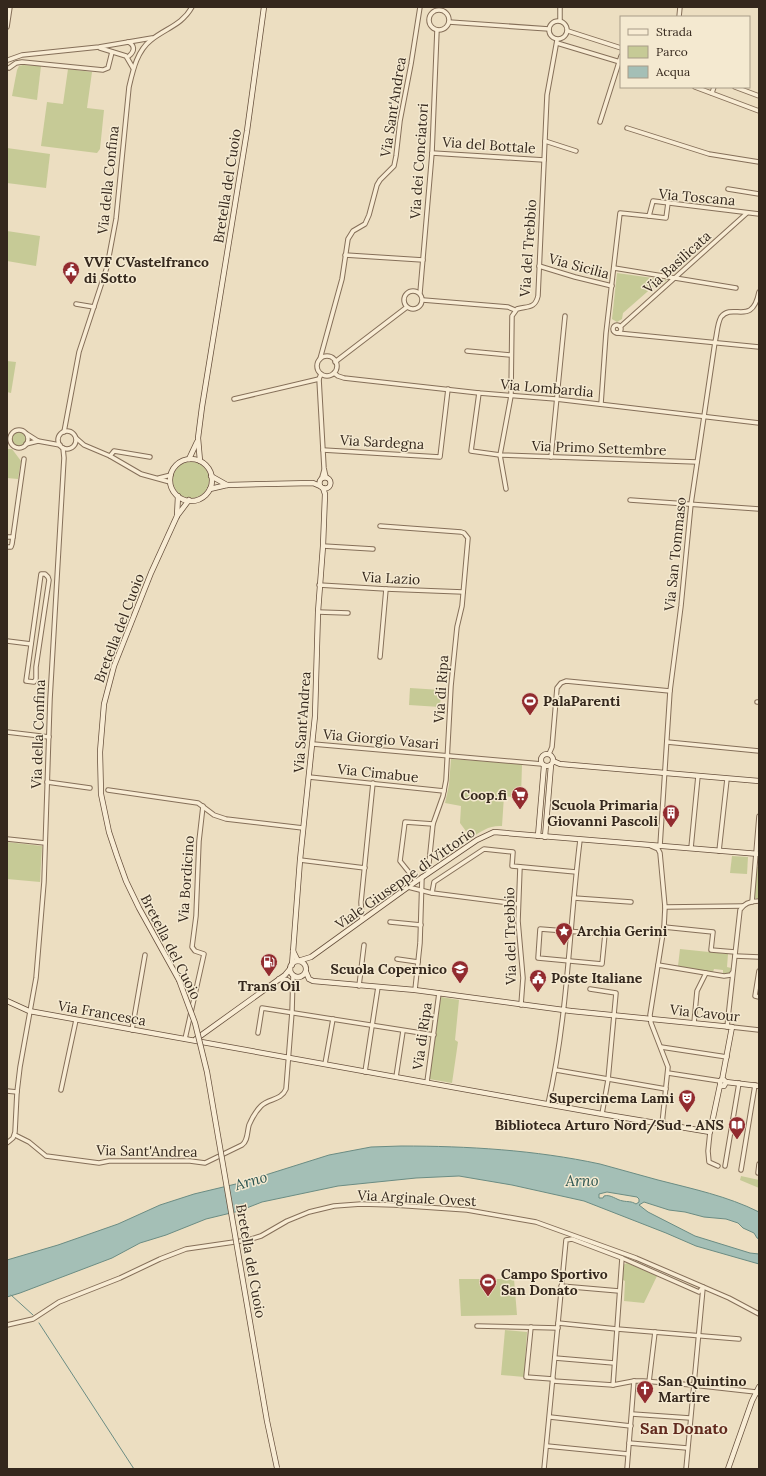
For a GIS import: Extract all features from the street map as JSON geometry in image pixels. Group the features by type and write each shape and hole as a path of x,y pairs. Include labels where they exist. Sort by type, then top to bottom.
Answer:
{"main road":[{"name":"Bretella del Cuoio","path":"200,461 198,438 247,132 264,7"},
{"name":"Bretella del Cuoio","path":"189,459 198,438"},
{"path":"189,500 178,496 170,482 174,468 179,463 189,459 200,461 207,468 211,476 210,489"},
{"path":"211,476 227,485"},
{"path":"323,478 319,483 323,487"},
{"path":"323,478 330,481 330,485 323,487 313,483 323,478"},
{"name":"Bretella del Cuoio","path":"277,1469 267,1421 207,1072 195,1024 178,980 139,908 126,881 117,856 109,832 101,794 100,752 104,704 114,666 151,573 177,516 189,500 200,498 210,489 227,485 313,483"},
{"name":"Via Sant'Andrea","path":"293,972 293,951 300,860 313,744 319,585 323,546 323,487"},
{"name":"Bretella del Cuoio","path":"177,516 178,496"},
{"path":"538,836 543,755 549,754 552,756 552,763 545,837"},
{"path":"542,763 759,781"},
{"name":"Viale Giuseppe di Vittorio","path":"293,972 298,962 311,957 416,881 477,840 489,834 501,832 545,837 757,854"},
{"name":"Via Sant'Andrea","path":"293,951 298,962"},
{"name":"Viale Giuseppe di Vittorio","path":"306,969 311,957"},
{"name":"Via Cavour","path":"298,962 303,963 308,978 312,980 359,986 415,990 521,1005 615,1016 730,1027"},
{"path":"194,1040 285,975 293,972 303,975 306,969"},
{"path":"279,979 287,980 293,983"},
{"name":"Via Francesca","path":"7,1001 29,1011 76,1020 710,1132"},
{"path":"710,1132 727,1057 730,1027"},
{"path":"722,1082 757,1085"},
{"path":"728,1469 758,1391"}],"street":[{"path":"7,27 10,7"},
{"name":"Via della Confina","path":"64,432 79,352 107,267 116,219 129,87 133,69 144,47 154,38 183,19 192,7"},
{"name":"Via Sant'Andrea","path":"323,478 324,468 319,379 320,374 317,366 342,279 348,239 353,231 365,224 377,185 394,166 400,121 420,7"},
{"path":"560,7 560,21"},
{"name":"Via dei Conciatori","path":"420,293 432,153 437,30 430,25 430,18 438,9 446,14 449,22"},
{"path":"560,21 552,24 549,30 550,35 557,41 620,62 600,122"},
{"path":"560,21 565,24 568,31 620,48"},
{"path":"437,30 446,28 449,22 549,30"},
{"path":"557,41 565,37 568,31"},
{"path":"8,70 7,60 22,55 99,47 154,38"},
{"path":"134,41 144,47"},
{"name":"Via del Trebbio","path":"506,490 500,455 511,396 511,322 515,310 530,307 536,302 538,296 547,95 557,41"},
{"path":"128,42 133,45 134,49 133,53 128,56"},
{"path":"99,47 128,56 139,55"},
{"path":"8,70 13,65 22,62 103,70 108,68 112,52"},
{"path":"128,56 133,69"},
{"path":"698,88 759,111"},
{"path":"712,93 714,88"},
{"path":"738,88 759,96"},
{"path":"627,128 709,154 759,162"},
{"path":"545,141 576,151"},
{"name":"Via del Bottale","path":"432,153 544,160"},
{"path":"728,189 759,194"},
{"name":"Via Toscana","path":"601,404 606,333 620,213 649,216 652,201 759,214"},
{"path":"649,216 666,218 668,203"},
{"name":"Via Basilicata","path":"620,327 748,213"},
{"path":"345,255 423,260"},
{"name":"Via Sicilia","path":"539,266 612,286"},
{"path":"614,268 736,288"},
{"path":"412,291 420,293 423,300 418,308 410,309 404,302 407,293 412,291"},
{"name":"Via San Tommaso","path":"660,846 670,691 681,606 691,504 715,342 719,322 723,316 730,313 748,311 752,309 759,292"},
{"path":"423,300 508,307 515,310"},
{"path":"76,304 94,307"},
{"path":"335,362 407,307"},
{"path":"551,457 565,316"},
{"path":"607,324 620,327 620,331 616,333"},
{"path":"616,325 613,328 616,333"},
{"path":"606,333 759,347"},
{"path":"467,351 511,355"},
{"path":"320,359 328,357 335,362 336,369 328,376 320,374"},
{"name":"Via Lombardia","path":"334,372 338,376 344,378 479,393 556,399 759,422"},
{"path":"234,399 319,379"},
{"name":"Via Sardegna","path":"323,450 440,457 448,389"},
{"name":"Via Primo Settembre","path":"479,393 471,451 500,455 697,462"},
{"path":"66,423 71,432 84,445"},
{"path":"7,434 18,430 38,441"},
{"path":"50,442 64,432 71,432"},
{"path":"12,433 8,441 17,448 38,441 50,442 69,449"},
{"path":"26,434 28,439 26,444"},
{"name":"Via della Confina","path":"15,1135 17,1092 29,1011 36,978 44,882 51,684 64,458 62,447 58,441 59,437"},
{"path":"76,438 75,444 84,445 110,456 140,474 170,482"},
{"name":"Via della Confina","path":"64,458 69,449 75,444"},
{"path":"110,456 114,451 150,457"},
{"path":"7,547 12,546 24,459"},
{"path":"158,478 171,475"},
{"path":"630,500 759,509"},
{"name":"Via di Ripa","path":"380,526 464,533 468,538 461,610 457,627 451,686 448,755 444,791 433,824 428,873"},
{"path":"7,537 13,538"},
{"path":"323,546 373,549"},
{"path":"41,574 45,574 49,580 36,667 36,679 34,682 26,681 31,644 41,574"},
{"name":"Via Lazio","path":"319,585 463,592"},
{"path":"380,657 386,589"},
{"path":"318,612 348,613"},
{"path":"7,641 31,644"},
{"path":"549,754 552,747 557,688 561,683 566,681 670,691"},
{"path":"7,732 49,737"},
{"path":"667,742 759,751"},
{"name":"Via Giorgio Vasari","path":"313,744 542,763"},
{"path":"691,848 698,776"},
{"name":"Via Cimabue","path":"309,777 444,791"},
{"path":"719,851 727,779"},
{"path":"47,782 90,788"},
{"path":"362,920 361,902 373,783"},
{"path":"108,790 198,803 214,815 226,819 303,828"},
{"name":"Via Bordicino","path":"185,1039 204,954 194,951 192,947 196,916 199,841 203,806"},
{"path":"752,902 759,816"},
{"path":"416,881 400,861 405,822 433,824"},
{"path":"7,839 45,843"},
{"path":"548,1104 556,1070 565,1010 580,840"},
{"path":"650,845 658,849 660,853 665,908 664,927 650,1019 667,1062 668,1073 662,1124"},
{"path":"660,853 664,849 670,847"},
{"path":"432,893 434,882 484,849 513,852 512,866 576,872"},
{"path":"300,860 365,868"},
{"name":"Via del Trebbio","path":"520,867 518,921 523,978 521,1005"},
{"name":"Via di Ripa","path":"415,990 418,962 422,877"},
{"path":"408,887 432,893 518,904"},
{"path":"574,898 631,902"},
{"path":"665,908 743,906 752,902 759,902"},
{"path":"730,1027 735,954 740,910 743,906"},
{"path":"390,922 420,925"},
{"path":"664,927 713,932 711,950 759,957"},
{"path":"540,929 605,934 602,964 569,961 538,958 540,929"},
{"path":"359,986 364,945"},
{"path":"132,1030 145,955"},
{"path":"397,959 418,962"},
{"path":"658,965 729,976 733,973"},
{"path":"757,997 759,971"},
{"name":"Via Sant'Andrea","path":"15,1135 29,1142 46,1156 99,1163 109,1161 190,1161 205,1163 244,1143 252,1118 261,1105 277,1099 284,1093 288,1073 293,972"},
{"path":"694,1023 697,991 706,973"},
{"path":"365,1072 378,987"},
{"path":"590,989 616,992 608,1080 602,1114"},
{"name":"Via di Ripa","path":"427,1082 439,993"},
{"path":"258,1033 262,1008 434,1035"},
{"path":"325,1064 333,1019"},
{"path":"62,1090 76,1020"},
{"name":"Via Cavour","path":"730,1027 759,1030"},
{"path":"396,1077 403,1031"},
{"path":"661,1047 727,1057"},
{"path":"556,1070 666,1089"},
{"path":"668,1073 722,1082"},
{"path":"725,1166 739,1083"},
{"path":"741,1170 757,1085"},
{"path":"7,1092 17,1092"},
{"path":"710,1132 708,1151 709,1162 718,1166"},
{"path":"7,1143 15,1135"},
{"path":"758,1173 759,1164"},
{"name":"Via Arginale Ovest","path":"7,1325 33,1319 59,1302 120,1278 160,1258 186,1249 248,1240 261,1236 308,1212 334,1206 362,1204 394,1204 449,1208 495,1214 536,1222 636,1258 729,1298 759,1314"},
{"path":"544,1469 565,1242 568,1239 572,1239 622,1258 699,1292 703,1287"},
{"path":"613,1385 622,1258"},
{"path":"561,1286 619,1291"},
{"path":"686,1469 697,1336 703,1287"},
{"path":"558,1323 739,1339"},
{"path":"477,1326 558,1328"},
{"path":"531,1327 526,1377 613,1385 634,1381 758,1391"},
{"path":"649,1382 655,1332"},
{"path":"555,1358 614,1364"},
{"path":"627,1469 634,1381"},
{"path":"632,1414 690,1418"},
{"path":"550,1417 630,1426"},
{"path":"629,1444 687,1448"},
{"path":"547,1446 628,1454"}],"green space":[{"path":"19,66 41,66 37,100 12,96 17,70"},
{"path":"68,69 92,72 87,108 104,110 100,149 97,153 41,146 47,102 63,104"},
{"path":"7,148 50,154 46,188 7,183"},
{"path":"7,231 40,236 36,266 7,261"},
{"path":"617,273 667,280 662,284 655,285 623,313 622,319 617,322 612,319"},
{"path":"7,361 16,362 11,393 7,392"},
{"path":"16,432 22,432 26,436 26,442 22,446 16,446 12,442 12,436"},
{"path":"7,449 12,449 21,461 18,479 7,478"},
{"path":"191,462 201,465 206,470 209,480 206,490 201,495 191,498 181,495 176,490 173,480 176,470 181,465"},
{"path":"410,688 441,690 440,707 409,705"},
{"path":"451,759 522,764 521,798 504,796 502,826 482,831 471,838 460,823 461,806 445,803 449,785"},
{"path":"7,842 42,846 40,882 7,879"},
{"path":"732,856 748,857 747,874 730,873"},
{"path":"757,867 759,867 759,899 754,898"},
{"path":"680,949 728,954 727,967 731,968 730,972 728,975 723,974 723,970 714,969 713,972 678,966"},
{"path":"441,997 459,1000 455,1040 458,1042 452,1083 429,1079"},
{"path":"741,1176 759,1180 759,1188 740,1180"},
{"path":"627,1263 657,1276 644,1303 624,1301 625,1281 623,1280 623,1265"},
{"name":"Campo Sportivo San Donato","path":"459,1279 514,1279 517,1315 461,1316"},
{"path":"505,1330 527,1332 524,1377 501,1375"}],"water":[{"name":"Arno","path":"371,1147 451,1147 551,1155 600,1164 710,1193 747,1206 759,1212 759,1239 754,1233 743,1228 738,1223 726,1219 704,1217 669,1210 644,1202 639,1205 648,1212 695,1236 750,1253 759,1254 759,1264 696,1246 584,1201 512,1185 459,1176 416,1178 338,1186 262,1202 239,1211 206,1219 166,1235 140,1243 112,1258 7,1297 7,1260 58,1245 118,1224 160,1205 194,1194 240,1183 329,1155","holes":["607,1192 637,1197 639,1202 636,1204 609,1196 599,1198 599,1194"]}],"waterway":[{"path":"11,1295 33,1315"},
{"path":"39,1323 134,1469"}],"place":[{"name":"VVF CVastelfranco di Sotto","path":"71,285"},
{"name":"PalaParenti","path":"530,716"},
{"name":"Coop.fi","path":"520,810"},
{"name":"Scuola Primaria Giovanni Pascoli","path":"671,828"},
{"name":"Archia Gerini","path":"564,946"},
{"name":"Trans Oil","path":"269,977"},
{"name":"Scuola Copernico","path":"460,984"},
{"name":"Poste Italiane","path":"538,993"},
{"name":"Supercinema Lami","path":"687,1113"},
{"name":"Biblioteca Arturo Nord/Sud - ANS","path":"737,1140"},
{"name":"Campo Sportivo San Donato","path":"488,1297"},
{"name":"San Quintino Martire","path":"645,1404"}],"district":[{"name":"San Donato","path":"684,1428"}]}
